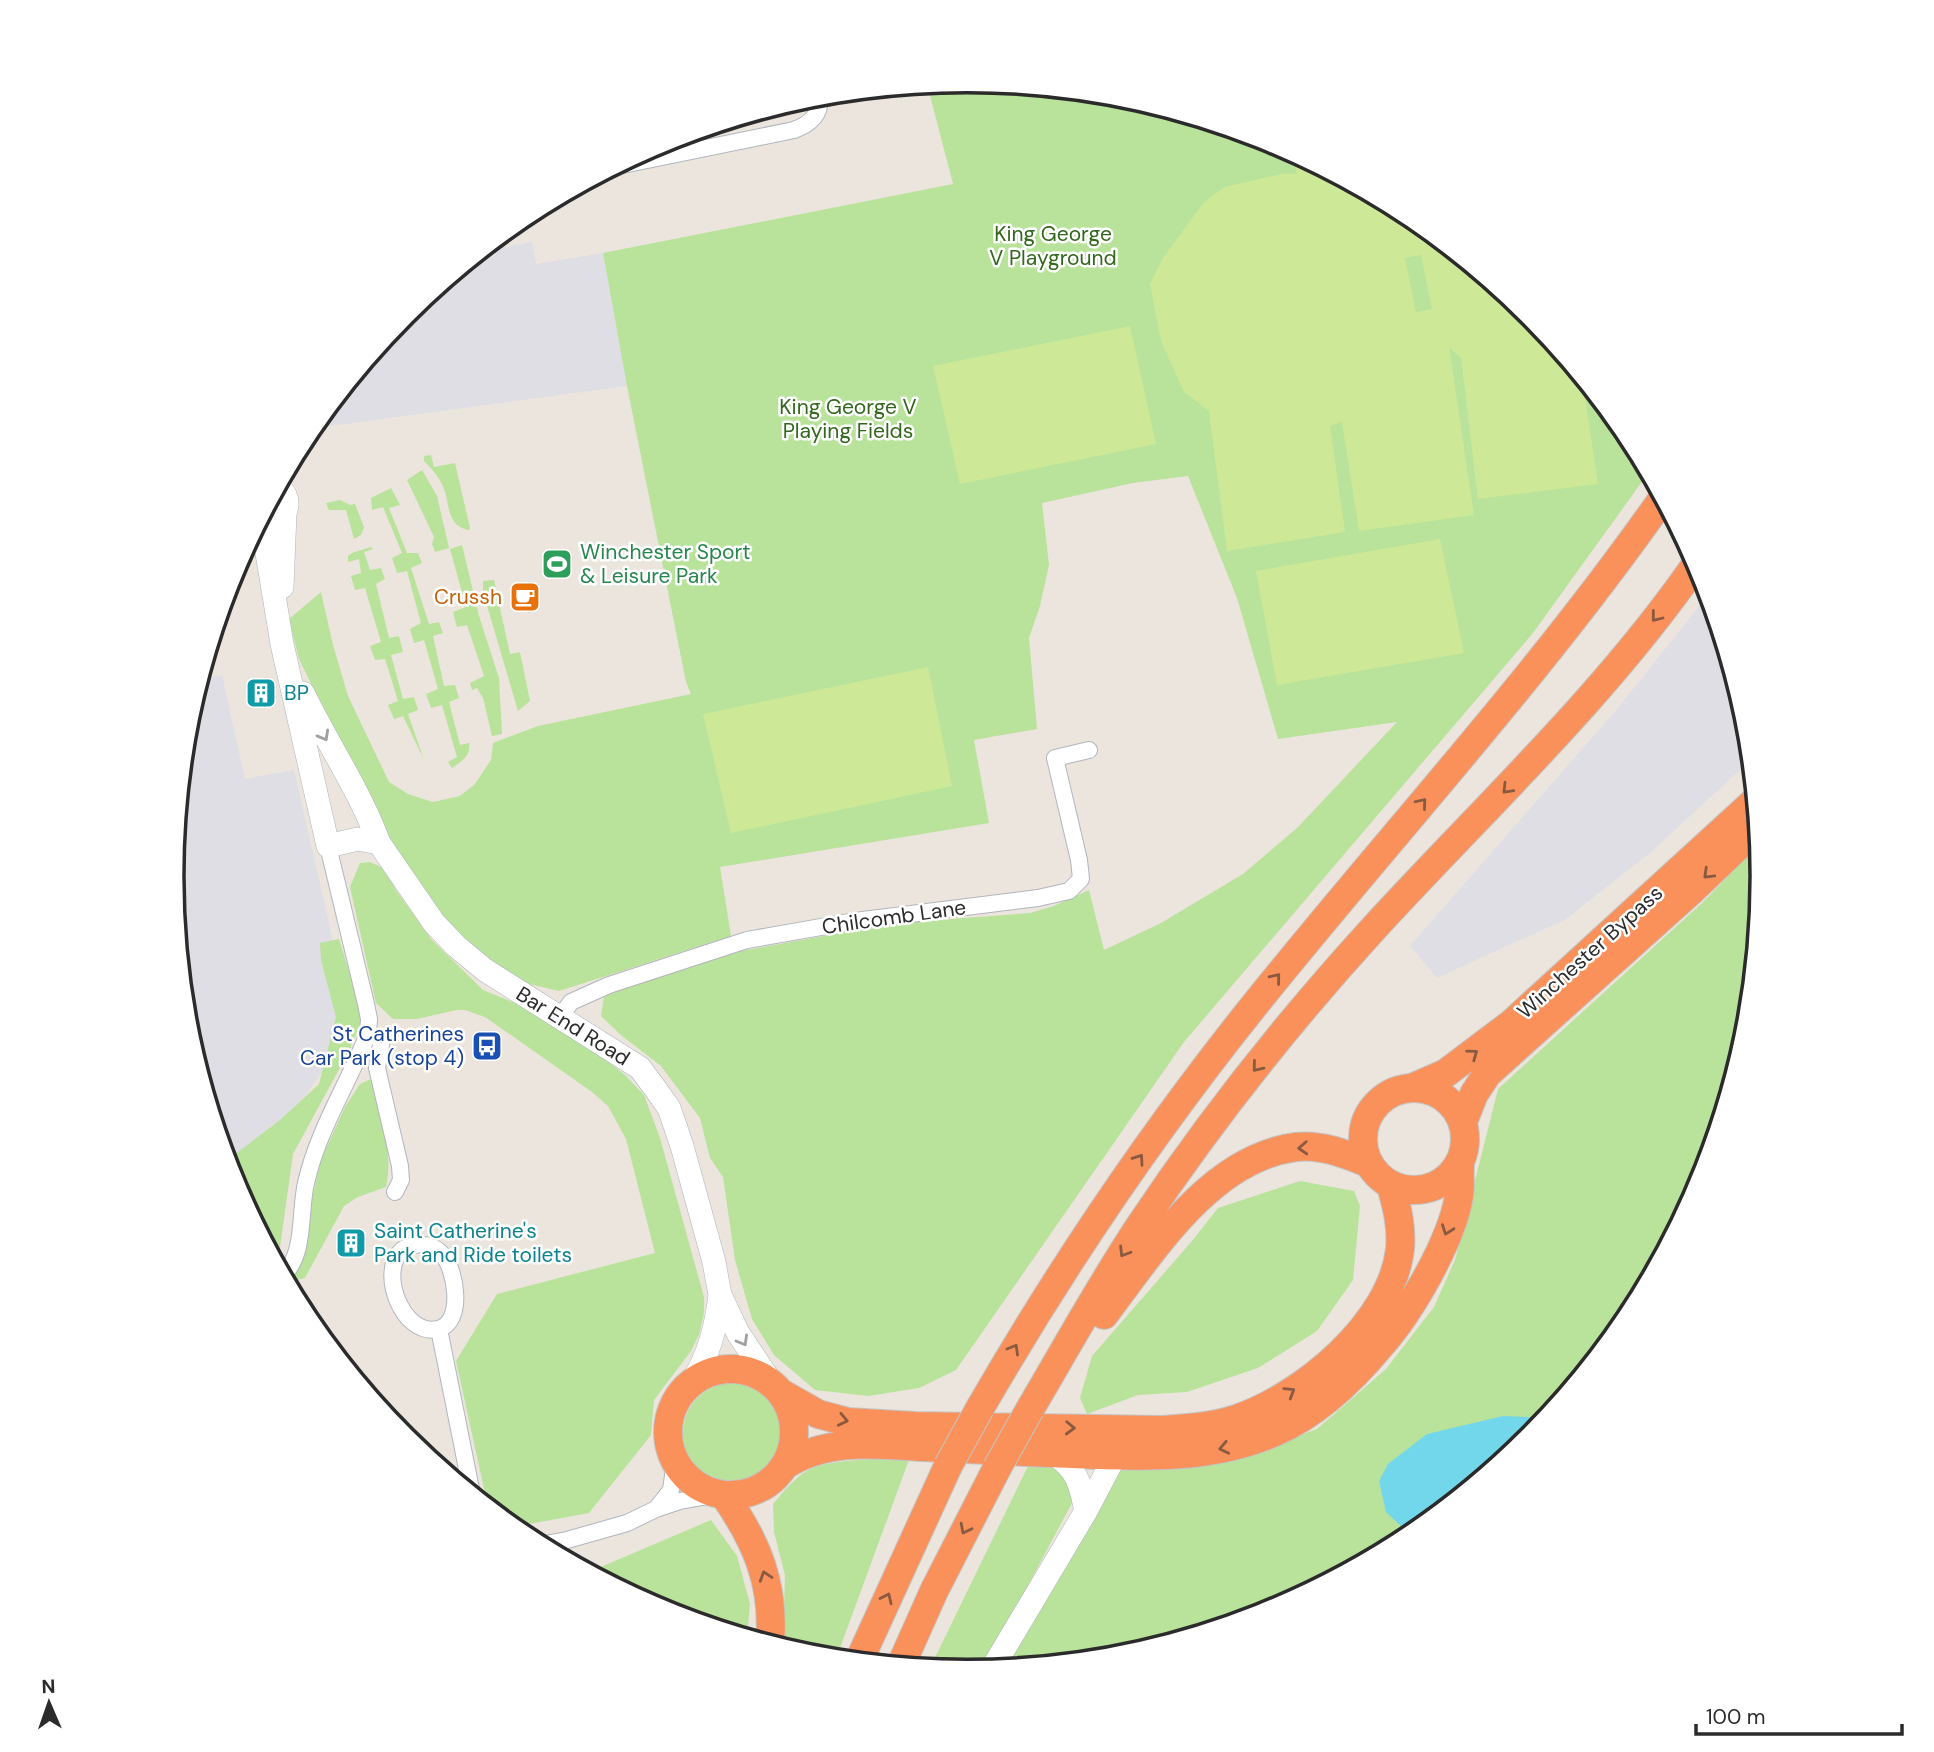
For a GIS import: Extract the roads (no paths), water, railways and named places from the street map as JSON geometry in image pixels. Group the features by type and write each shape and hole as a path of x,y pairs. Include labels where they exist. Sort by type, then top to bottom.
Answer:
{"highway":[{"path":"863,1653 948,1466 980,1408 1030,1322 1166,1120 1264,993 1544,659 1656,506"},
{"path":"905,1657 934,1591 997,1468 1140,1226 1244,1083 1308,1004 1374,929 1516,780 1615,668 1689,573"},
{"name":"Winchester Bypass","path":"1414,1087 1446,1073 1511,1024 1747,808"},
{"name":"Winchester Bypass","path":"1463,1122 1474,1094 1487,1074 1749,835"},
{"path":"785,1465 811,1450 866,1443 1115,1456 1209,1452 1247,1444 1278,1431 1339,1389 1396,1329 1434,1264 1459,1196 1460,1164 1466,1136 1458,1112 1444,1097 1424,1088 1396,1090 1381,1099 1370,1112 1363,1129 1363,1146 1368,1163 1378,1176 1391,1186 1414,1190 1437,1186 1460,1164"},
{"path":"1030,1409 1167,1234 1190,1207 1219,1182 1242,1166 1271,1153 1297,1147 1316,1147 1345,1153 1368,1163"},
{"path":"776,1389 789,1407 794,1436 785,1465 773,1479 758,1489 741,1494 721,1494 693,1482 675,1461 669,1445 668,1428 672,1411 691,1384 717,1371 732,1369 753,1374 818,1414 848,1422 915,1426 1162,1430 1234,1420 1267,1406 1322,1369 1348,1344 1374,1311 1393,1278 1400,1252 1401,1226 1391,1186"},
{"path":"721,1494 744,1526 758,1555 772,1603 770,1634"}],"main road":[{"path":"277,615 284,561 284,494"},
{"path":"268,524 272,524 285,513"},
{"path":"262,537 328,846 358,839 379,843"},
{"name":"Bar End Road","path":"290,677 304,694 315,720 371,821 379,843 434,923 456,946 515,989 640,1068 669,1108 714,1262 720,1295 738,1333 776,1389"},
{"name":"Bar End Road","path":"691,1384 704,1363 716,1327 720,1295"},
{"path":"1053,1453 1068,1464 1080,1481 1086,1511"},
{"path":"998,1658 1086,1511 1115,1456"}],"street":[{"path":"653,159 794,130 807,125 818,107"},
{"name":"Chilcomb Lane","path":"561,1016 571,1002 609,985 747,940 855,921 1013,901 1069,891 1081,879 1079,860 1055,758 1089,750"},
{"path":"328,846 375,1036 377,1068 400,1166 401,1180 396,1192"},
{"path":"288,1267 295,1256 305,1187 316,1149 375,1036"},
{"path":"417,1244 429,1245 446,1258 456,1294 454,1313 450,1321 439,1329 421,1328 411,1323 396,1292 394,1262 402,1250 417,1244"},
{"path":"439,1329 469,1480"},
{"path":"656,1509 671,1490 675,1461"},
{"path":"556,1542 627,1523 680,1501 721,1494"}],"water":[{"path":"1503,1416 1533,1417 1483,1465 1402,1527 1386,1512 1379,1481 1388,1464 1427,1434"}],"place":[{"name":"Winchester Sport & Leisure Park","path":"557,564"},
{"name":"Crussh","path":"525,597"},
{"name":"BP","path":"261,693"},
{"name":"St Catherines Car Park (stop 4)","path":"487,1046"},
{"name":"Saint Catherine's Park and Ride toilets","path":"351,1243"}],"park label":[{"name":"King George V Playground","path":"1053,246"},
{"name":"King George V Playing Fields","path":"848,419"}]}
